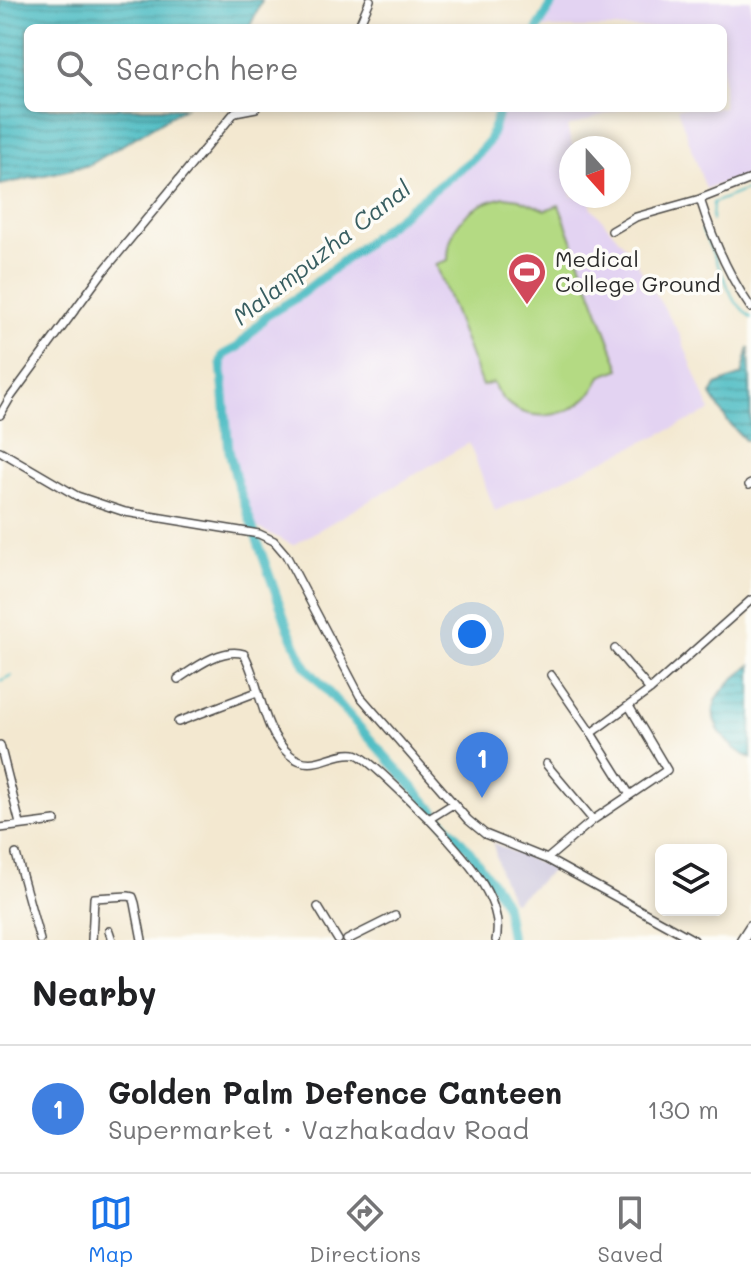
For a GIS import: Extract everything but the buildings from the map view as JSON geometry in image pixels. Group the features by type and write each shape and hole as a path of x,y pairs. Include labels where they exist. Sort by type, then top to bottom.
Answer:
{"street":[{"path":"360,24 370,0"},
{"path":"0,415 102,273 235,112"},
{"path":"612,231 636,217 700,199 751,179"},
{"path":"700,199 707,223 736,286 751,308"},
{"path":"0,451 77,496 125,512 259,534 274,541 286,555 360,696 453,804 485,834 547,859 694,940"},
{"path":"591,733 650,690 751,600"},
{"path":"615,649 650,690"},
{"path":"178,679 208,661 235,651 244,654 272,728 290,755 304,763 322,763 345,755 362,757 429,819 472,867 495,913 498,926 496,940"},
{"path":"551,675 630,795"},
{"path":"178,722 257,692"},
{"path":"547,859 593,820 667,770 629,706"},
{"path":"0,745 20,824"},
{"path":"546,764 593,820"},
{"path":"429,819 453,804"},
{"path":"0,828 55,821"},
{"path":"16,854 40,940"},
{"path":"92,940 94,898 128,896 133,897 135,903 142,940"},
{"path":"318,907 338,940"},
{"path":"347,940 395,916"},
{"path":"742,940 751,926"}],"shaded area":[{"path":"556,0 751,0 751,173 706,189 678,112 727,112 727,24 542,24"},
{"path":"500,112 611,112 567,127 570,136 559,136 559,208 592,208 630,252 679,333 710,411 495,511 469,443 293,545 254,526 234,470 223,362 225,354 238,349 268,315 316,285 421,199 475,160 491,142"},
{"path":"493,843 554,869 513,903 500,873"}],"green space":[{"path":"505,197 519,199 545,210 559,205 620,369 601,376 592,392 565,411 548,415 531,414 516,409 503,399 493,383 482,386 436,264 448,260 452,236 464,218 493,200"}],"water":[{"path":"0,0 262,0 251,24 24,24 24,112 177,112 89,165 0,185"},
{"path":"749,347 751,440 745,440 728,422 711,395 716,385 742,375"},
{"path":"751,665 751,758 724,738 715,723 714,713 715,703 726,687"}],"waterway":[{"name":"Malampuzha Canal","path":"540,24 554,0"},
{"name":"Malampuzha Canal","path":"499,112 489,141 474,158 296,298 266,316 238,347 223,355 221,362 229,451 237,483 288,628 306,667 468,849 505,904 511,940"},
{"path":"712,221 713,203 751,188"},
{"path":"702,230 734,300 751,318"},
{"path":"0,681 12,675"}],"place":[{"name":"Medical College Ground","path":"527,306"},
{"name":"Golden Palm Defence Canteen","path":"482,798"}]}
